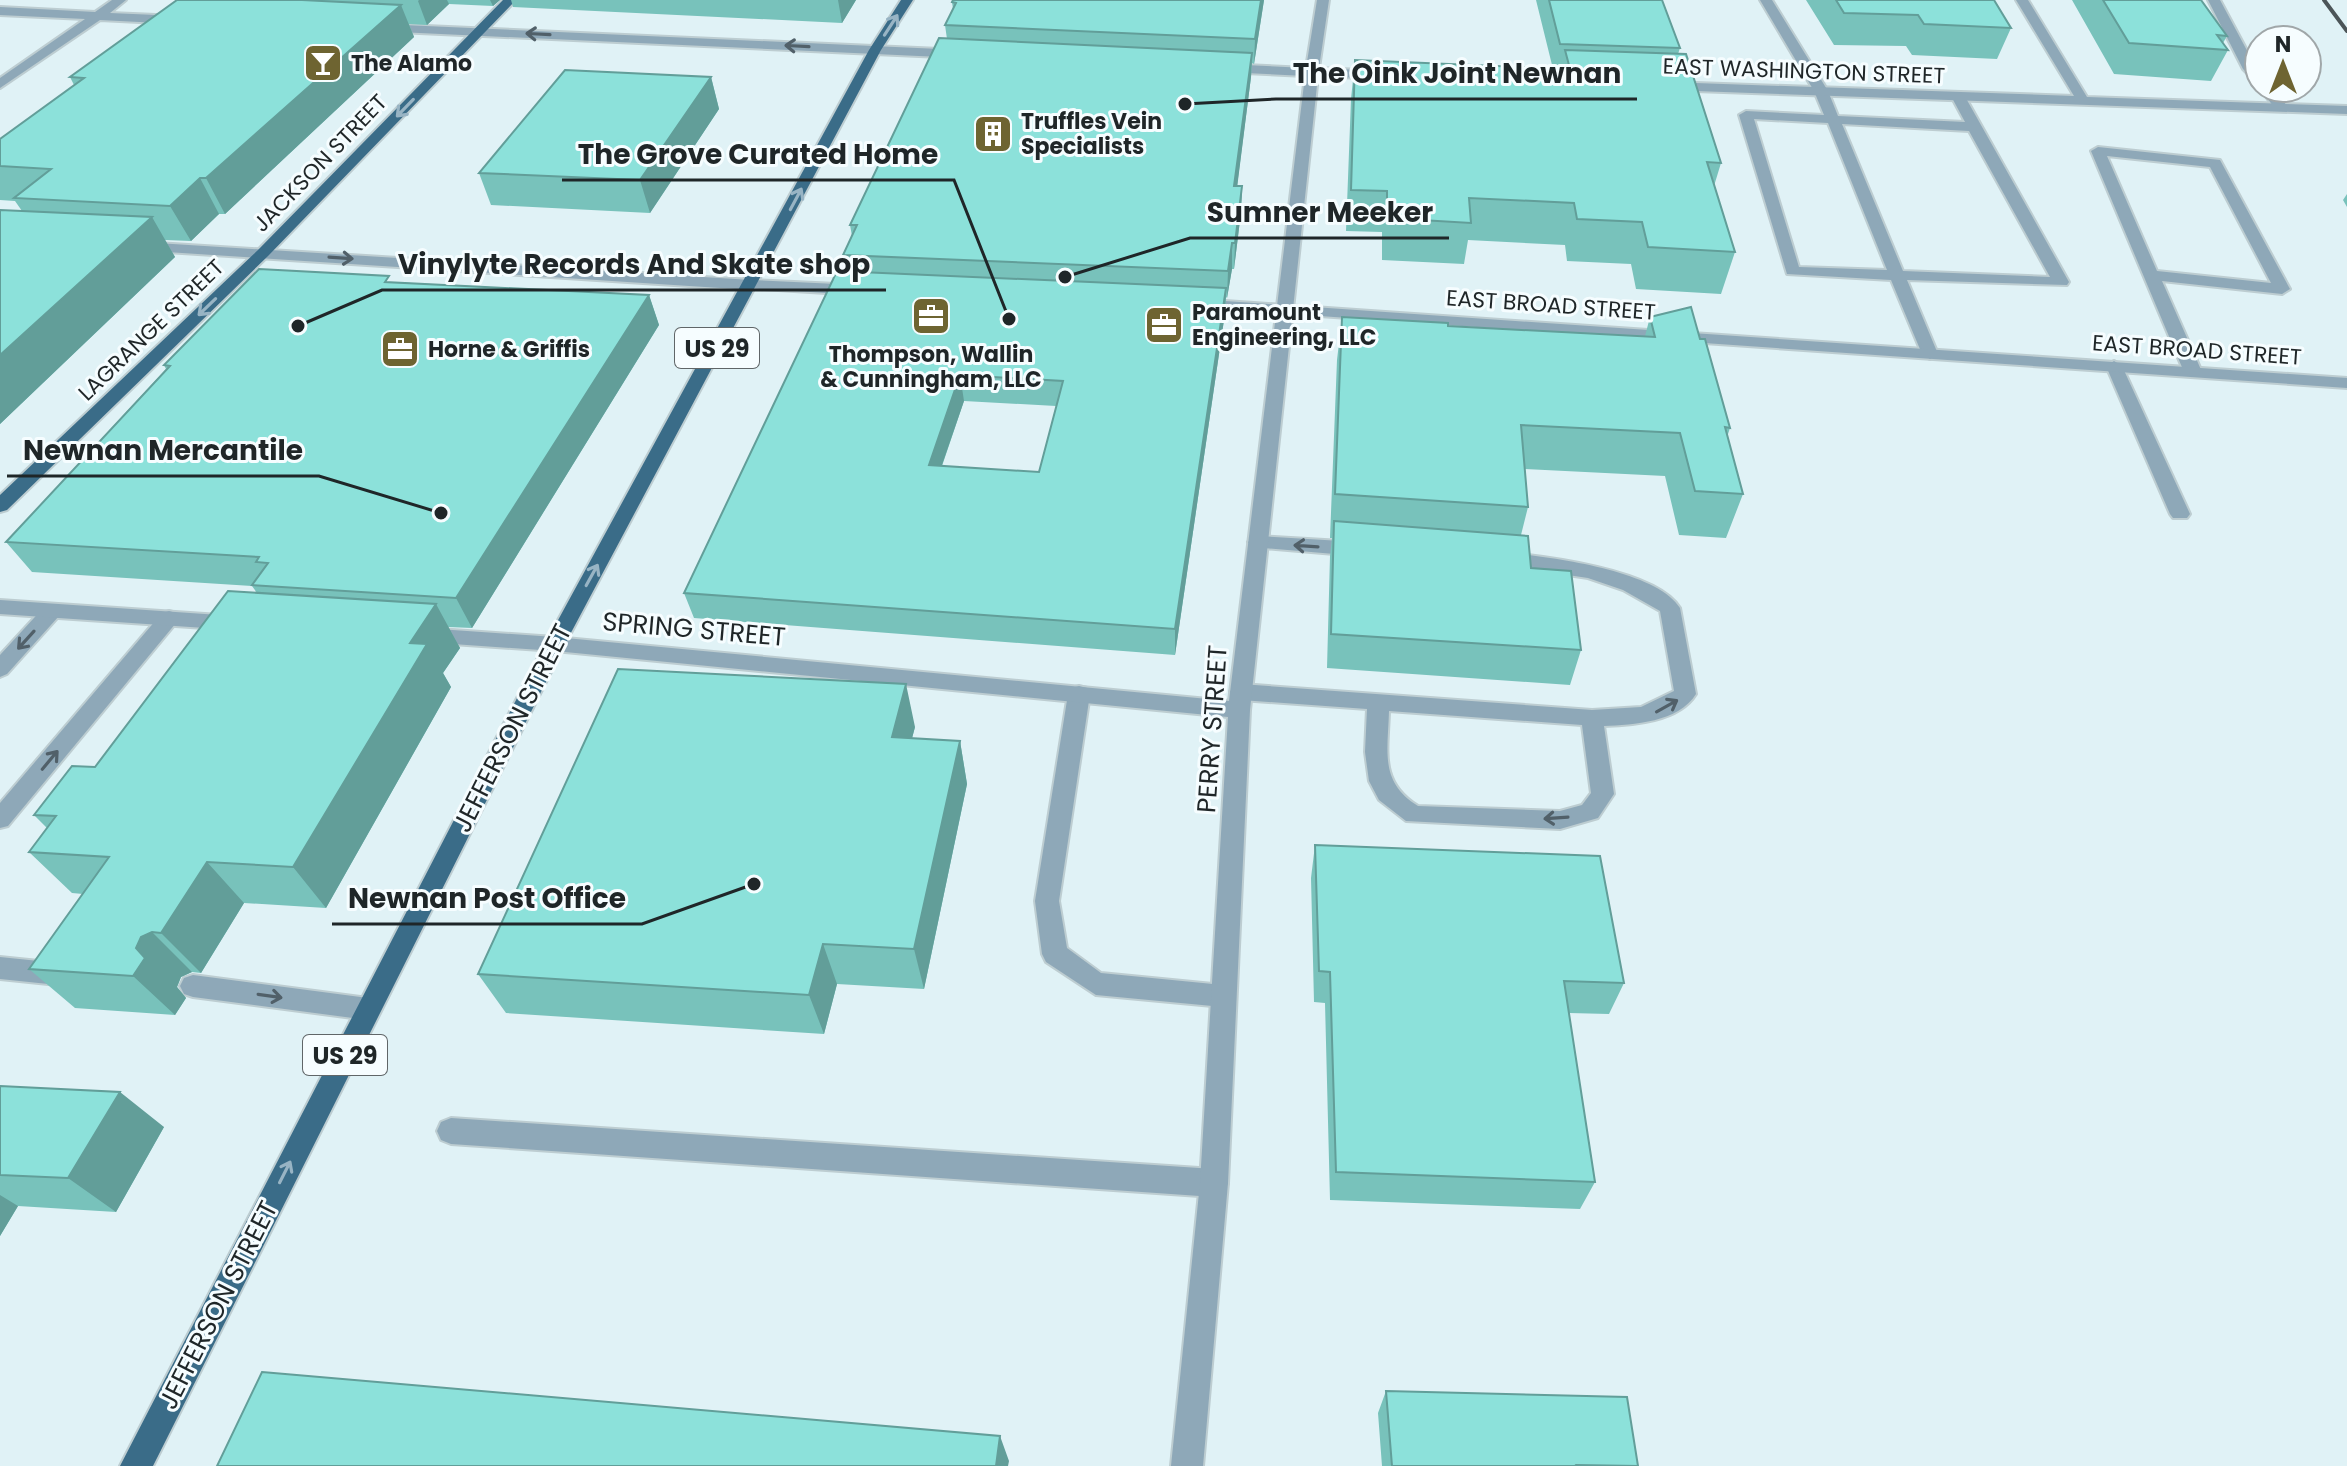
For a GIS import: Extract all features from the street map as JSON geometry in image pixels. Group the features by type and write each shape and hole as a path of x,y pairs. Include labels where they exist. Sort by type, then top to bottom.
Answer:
{"main road":[{"name":"JACKSON STREET","path":"263,253 510,0"},
{"name":"JEFFERSON STREET","path":"136,1466 555,644 875,50 907,0"},
{"name":"LAGRANGE STREET","path":"0,506 263,253"}],"street":[{"path":"0,84 120,0"},
{"name":"PERRY STREET","path":"1187,1466 1214,1183 1240,701 1284,308 1323,0"},
{"path":"1766,0 1821,91 1930,354"},
{"path":"2022,0 2083,101"},
{"path":"2214,0 2243,57"},
{"path":"0,11 187,20"},
{"path":"370,28 982,55"},
{"path":"1202,67 1389,76"},
{"name":"EAST WASHINGTON STREET","path":"1654,85 2347,110"},
{"path":"1958,96 2061,282 1793,271 1746,115 1974,127"},
{"path":"2152,275 2282,289 2215,163 2098,151 2193,372"},
{"path":"120,246 874,290"},
{"name":"EAST BROAD STREET","path":"1177,303 2347,383"},
{"path":"2114,366 2180,514"},
{"path":"1258,542 1381,551"},
{"name":"SPRING STREET","path":"400,634 555,644 1079,694 1240,701 1378,702 1592,718 1642,717 1669,707 1685,694 1670,608 1646,590 1591,570 1551,563 1474,557"},
{"path":"0,607 261,625"},
{"path":"0,669 52,611"},
{"path":"0,819 169,618"},
{"path":"1079,694 1047,901 1055,954 1096,984 1223,996"},
{"path":"1378,702 1379,783 1394,805 1414,815 1560,820 1590,812 1603,794 1592,718"},
{"path":"0,968 75,976"},
{"path":"193,986 368,1009"},
{"path":"451,1131 1214,1183"}],"building":[{"path":"177,0 302,0 401,5 206,178 200,178 170,206 14,198 51,169 0,166 0,139 84,78 70,77"},
{"path":"953,0 1261,0 1255,39 945,25 956,3"},
{"path":"1549,0 1662,0 1680,48 1560,44"},
{"path":"1836,0 1994,0 2011,28 1924,24 1918,15 1844,13"},
{"path":"2103,0 2201,0 2227,36 2217,35 2228,50 2129,43"},
{"path":"939,38 1252,53 1234,186 1242,186 1228,271 843,255 857,225 850,225"},
{"path":"1565,50 1686,54 1721,163 1707,162 1735,252 1648,247 1642,222 1577,219 1574,203 1469,198 1471,223 1387,218 1387,191 1351,190 1355,60 1570,69"},
{"path":"565,70 711,77 640,180 479,173"},
{"path":"0,210 152,217 0,355"},
{"path":"259,269 389,276 385,282 649,295 456,598 252,585 268,563 256,562 259,557 6,542 170,366 164,365"},
{"path":"837,271 1226,288 1175,629 684,593","holes":["960,375 1063,381 1039,472 929,465"]},
{"path":"1691,307 1700,339 1705,339 1730,428 1725,427 1743,494 1695,491 1680,433 1521,425 1528,507 1335,494 1342,317 1655,337 1650,317"},
{"path":"1334,521 1528,536 1531,568 1571,571 1581,650 1331,634"},
{"path":"228,591 436,604 410,643 427,644 293,867 207,862 161,933 152,932 141,937 136,948 145,958 133,976 29,969 109,857 29,852 56,816 34,815 72,766 95,767"},
{"path":"618,669 906,684 892,737 960,741 914,949 823,944 809,995 478,974"},
{"path":"1315,845 1600,856 1624,983 1564,981 1595,1182 1336,1172 1330,972 1319,971"},
{"path":"0,1086 120,1092 68,1178 0,1175"},
{"path":"262,1372 1000,1436 996,1466 217,1466"},
{"path":"1386,1391 1627,1397 1638,1466 1392,1466"}],"railway":[{"path":"2324,0 2347,31"}],"place":[{"name":"The Alamo","path":"323,63"},
{"name":"The Oink Joint Newnan","path":"1185,104"},
{"name":"Truffles Vein Specialists","path":"993,134"},
{"name":"Sumner Meeker","path":"1065,277"},
{"name":"Thompson, Wallin & Cunningham, LLC","path":"931,316"},
{"name":"The Grove Curated Home","path":"1009,319"},
{"name":"Paramount Engineering, LLC","path":"1164,325"},
{"name":"Vinylyte Records And Skate shop","path":"298,326"},
{"name":"Horne & Griffis","path":"400,349"},
{"name":"Newnan Mercantile","path":"441,513"},
{"name":"Newnan Post Office","path":"754,884"}]}
